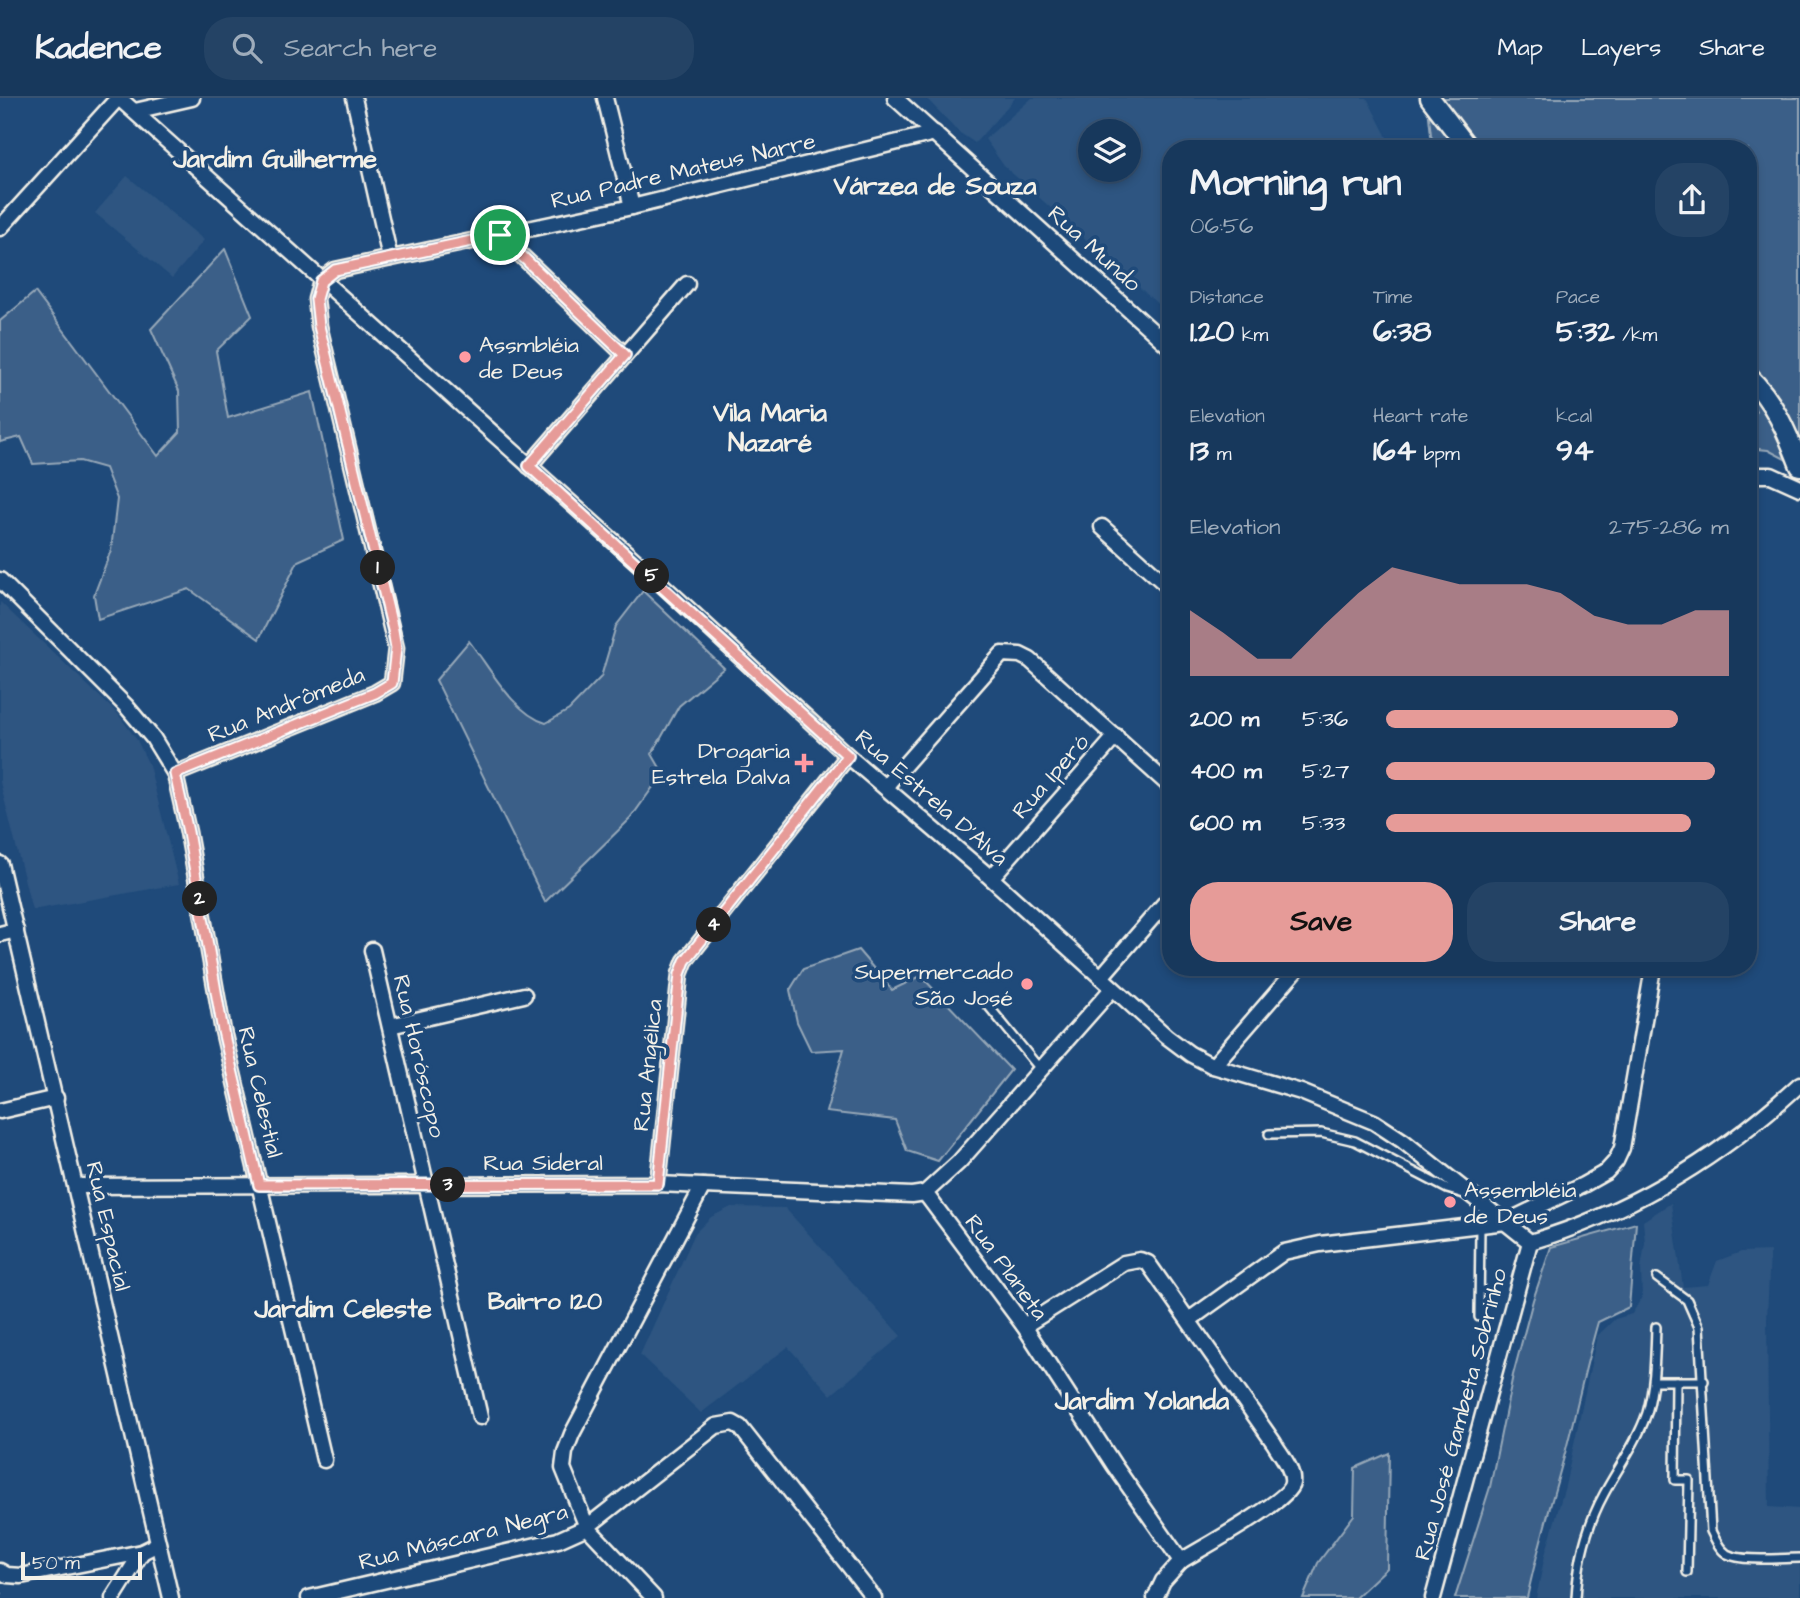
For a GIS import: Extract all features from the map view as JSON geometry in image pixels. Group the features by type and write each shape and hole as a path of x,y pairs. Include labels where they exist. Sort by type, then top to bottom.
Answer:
{"street":[{"name":"Rua Estrela D'Alva","path":"118,98 848,756 991,878 1166,1036 1190,1054 1213,1066 1301,1092 1374,1122 1403,1141 1530,1242"},
{"path":"0,228 118,98"},
{"path":"135,111 191,98"},
{"path":"354,98 390,258"},
{"path":"605,98 632,207"},
{"name":"Rua Mundo","path":"895,98 1162,340"},
{"path":"1430,98 1462,140"},
{"name":"Rua Padre Mateus Narre","path":"321,281 335,270 632,207 935,133"},
{"path":"500,235 625,355"},
{"name":"Rua Andrômeda","path":"175,774 375,693 392,683 396,648 393,630 316,312 321,281"},
{"path":"529,466 687,284"},
{"path":"1757,389 1779,415 1800,466"},
{"path":"1757,475 1771,475 1800,488"},
{"path":"1102,527 1162,581"},
{"path":"0,580 126,706 153,738 175,774"},
{"path":"885,787 1002,654 1010,653 1030,660 1162,779"},
{"name":"Rua Iperó","path":"991,878 1116,736"},
{"name":"Rua Angélica","path":"658,1184 679,983 685,961 848,756"},
{"name":"Rua Celestial","path":"175,774 188,832 223,1031 324,1460"},
{"name":"Rua Espacial","path":"0,864 171,1598"},
{"path":"1101,976 1162,906"},
{"path":"0,934 16,930"},
{"name":"Rua Horóscopo","path":"372,950 480,1417"},
{"path":"1213,1066 1291,976"},
{"path":"1189,1320 1284,1252 1300,1247 1506,1222 1606,1172 1616,1161 1625,1132 1652,976"},
{"path":"925,1193 958,1162 1112,989"},
{"path":"390,1026 524,995"},
{"path":"1530,1242 1597,1219 1699,1164 1759,1121 1800,1084"},
{"path":"0,1111 56,1098"},
{"name":"Rua Sideral","path":"76,1186 658,1184 912,1195 925,1193"},
{"path":"654,1598 587,1527 563,1468 565,1452 572,1434 703,1186"},
{"name":"Rua Planeta","path":"925,1193 1024,1326 1114,1465 1181,1561"},
{"name":"Rua José Gambeta Sobrinho","path":"1433,1598 1530,1242"},
{"path":"1024,1326 1124,1263 1148,1263 1274,1443 1292,1474 1293,1481 1288,1493 1181,1561 1163,1581 1155,1598"},
{"name":"Rua Máscara Negra","path":"309,1598 558,1540 587,1527 716,1426 733,1423 740,1427 874,1598"},
{"path":"0,1571 7,1575 21,1576 142,1552 158,1544"},
{"path":"113,1598 142,1552"}],"lane":[{"path":"986,1003 1040,1069"},
{"path":"1269,1134 1321,1133 1340,1136 1370,1147 1447,1189 1471,1194"},
{"path":"1479,1317 1480,1226"},
{"path":"1657,1278 1687,1300 1699,1327 1711,1531 1716,1542 1727,1553 1742,1558 1800,1558"},
{"path":"1576,1598 1580,1557 1588,1529 1647,1413 1654,1381 1656,1326"},
{"path":"1654,1381 1704,1381"},
{"path":"1676,1381 1675,1480 1689,1480 1687,1572"}],"path":[{"path":"0,1589 2,1598"}],"shaded area":[{"path":"926,98 1015,98 975,143 960,133"},
{"path":"1032,98 1367,98 1388,140 1162,140 1162,308 1004,166 985,139"},
{"path":"1427,98 1800,98 1800,455 1792,456 1783,452 1785,459 1768,450 1757,449 1757,140 1433,140"},
{"path":"127,176 204,240 172,278 95,213"},
{"path":"225,249 252,316 216,351 228,418 312,392 344,540 298,561 259,639 189,589 98,619 94,595 111,550 117,499 105,468 80,461 33,464 21,437 0,442 0,321 35,292 158,456 180,432 179,391 151,329"},
{"path":"643,591 724,668 679,706 652,754 663,773 630,819 545,902 436,680 469,641 513,700 534,718 546,723 569,710 601,677 616,626"},
{"path":"0,602 118,714 137,740 149,765 179,884 32,910 0,782"},
{"path":"858,950 892,990 921,976 1011,1070 938,1161 907,1151 895,1120 826,1112 844,1049 811,1051 797,1022 790,990 803,969"},
{"path":"1671,1203 1683,1287 1708,1285 1717,1261 1741,1252 1770,1251 1767,1320 1769,1507 1800,1509 1800,1598 1536,1598 1565,1486 1597,1336 1615,1319 1632,1314 1642,1297 1641,1269 1645,1243 1643,1221"},
{"path":"731,1207 785,1208 901,1336 831,1395 788,1347 701,1413 640,1355 695,1233 711,1217"},
{"path":"1636,1223 1629,1307 1598,1322 1527,1598 1455,1598 1490,1487 1513,1375 1533,1300 1551,1247"},
{"path":"1389,1453 1387,1568 1355,1598 1303,1598 1318,1563 1354,1515 1355,1468"}],"place":[{"name":"Assmbléia de Deus","path":"465,357"},
{"name":"Drogaria Estrela Dalva","path":"804,763"},
{"name":"Supermercado São José","path":"1027,984"},
{"name":"Assembléia de Deus","path":"1450,1202"}],"district":[{"name":"Jardim Guilherme","path":"275,158"},
{"name":"Várzea de Souza","path":"935,185"},
{"name":"Vila Maria Nazaré","path":"770,427"},
{"name":"Bairro 120","path":"545,1301"},
{"name":"Jardim Celeste","path":"343,1308"},
{"name":"Jardim Yolanda","path":"1142,1400"}],"route":[{"path":"500,235 625,355 529,466 848,756 685,961 680,974 658,1184 259,1185 223,1031 188,832 175,774 375,693 392,683 396,648 393,630 319,326 316,299 321,281 335,270 500,235"}]}
